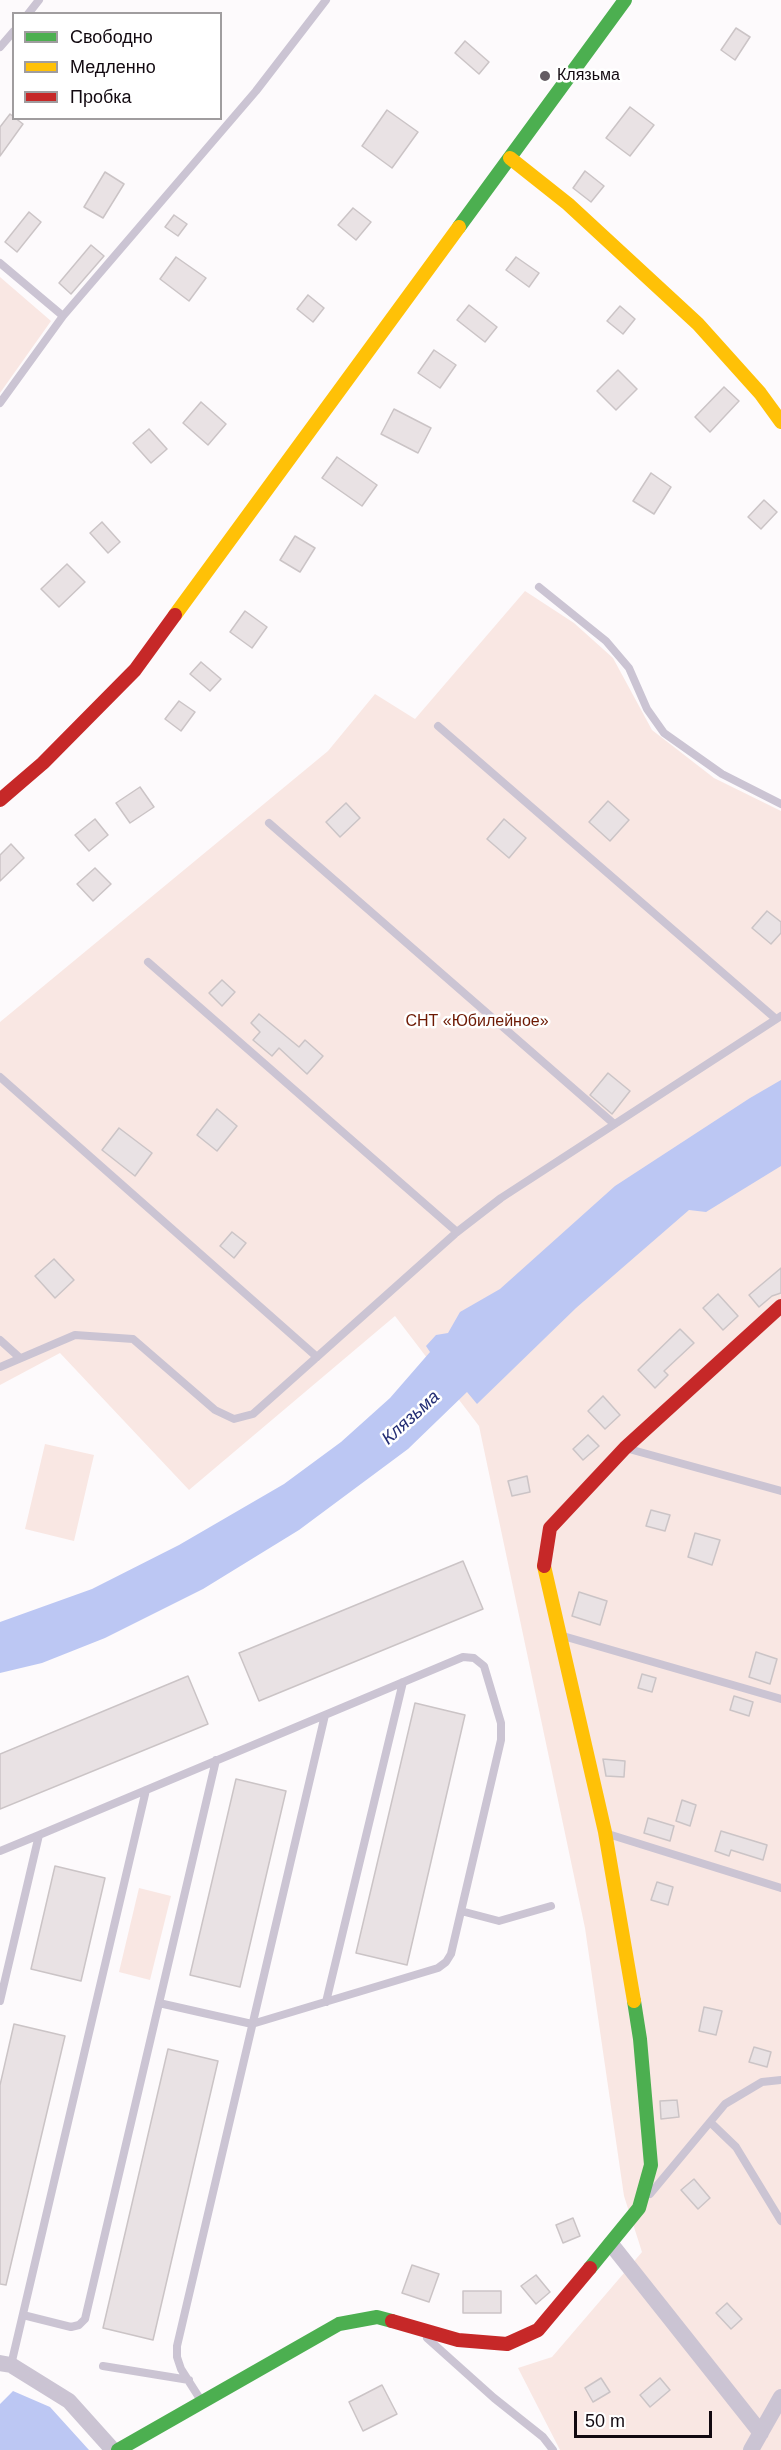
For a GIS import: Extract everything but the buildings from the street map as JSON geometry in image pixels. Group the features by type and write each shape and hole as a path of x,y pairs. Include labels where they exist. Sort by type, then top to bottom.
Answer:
{"street":[{"path":"0,800 43,763 135,670 510,158 620,1"},
{"path":"510,158 568,204 698,324 760,393 781,422"},
{"path":"118,2450 339,2324 376,2317 458,2340 507,2344 538,2330 639,2208 651,2165 642,2062 605,1833 557,1634 543,1563 550,1528 625,1448 781,1306"},
{"path":"611,2244 761,2433"},
{"path":"5,2364 69,2401 112,2450"},
{"path":"751,2450 781,2397"}],"lane":[{"path":"30,12 39,0"},
{"path":"0,404 63,316 255,91 326,0"},
{"path":"0,47 12,33"},
{"path":"0,263 63,316"},
{"path":"539,588 606,641 629,668 647,709 664,733 722,774 781,804"},
{"path":"0,1367 75,1335 133,1340 215,1410 234,1419 253,1414 457,1233 501,1198 613,1123 778,1018 438,726"},
{"path":"269,823 613,1123"},
{"path":"148,962 457,1233"},
{"path":"0,1077 317,1357"},
{"path":"0,1340 20,1358"},
{"path":"625,1448 781,1491"},
{"path":"557,1634 781,1699"},
{"path":"0,1851 463,1657 474,1658 484,1666 501,1723 501,1740 451,1954 438,1968 252,2024 159,2003"},
{"path":"326,2002 402,1682"},
{"path":"202,2402 177,2357 177,2346 325,1715"},
{"path":"22,2315 71,2327 79,2325 84,2319 216,1760"},
{"path":"5,2364 22,2315 146,1790"},
{"path":"605,1833 781,1888"},
{"path":"0,2001 39,1835"},
{"path":"461,1911 499,1921 551,1906"},
{"path":"639,2208 725,2104 762,2082 781,2080"},
{"path":"710,2122 736,2146 781,2221"},
{"path":"416,2328 494,2398 543,2437 553,2450"},
{"path":"103,2366 189,2380"}],"green space":[{"path":"0,277 51,321 0,393"},
{"name":"СНТ «Юбилейное»","path":"525,591 574,623 613,658 652,730 714,778 781,811 781,2450 560,2450 518,2368 552,2357 642,2252 624,2196 585,1928 479,1426 395,1316 189,1490 60,1353 0,1385 0,1022 328,751 375,694 415,719"},
{"path":"45,1444 94,1455 74,1541 25,1529"},
{"path":"139,1888 171,1896 150,1980 119,1972"}],"water":[{"path":"781,1080 781,1166 706,1212 689,1210 576,1308 477,1404 467,1392 408,1449 299,1530 203,1589 105,1638 42,1663 0,1673 0,1622 92,1589 179,1545 284,1484 341,1442 390,1398 430,1352 426,1346 436,1335 448,1333 460,1312 500,1289 615,1186"},
{"path":"13,2391 50,2407 89,2450 0,2450 0,2404"}],"traffic: fast":[{"path":"459,227 625,0"},
{"path":"590,2268 639,2208 651,2165 640,2039 634,2001"},
{"path":"118,2450 339,2324 377,2317 392,2321"}],"traffic: slow":[{"path":"510,158 568,204 698,324 760,393 781,422"},
{"path":"175,615 459,227"},
{"path":"544,1566 605,1832 634,2001"}],"traffic: jam":[{"path":"0,800 43,763 135,670 175,615"},
{"path":"544,1566 550,1528 625,1448 781,1306"},
{"path":"392,2321 458,2340 507,2344 538,2330 590,2268"}],"place":[{"name":"Клязьма","path":"545,76"}]}
